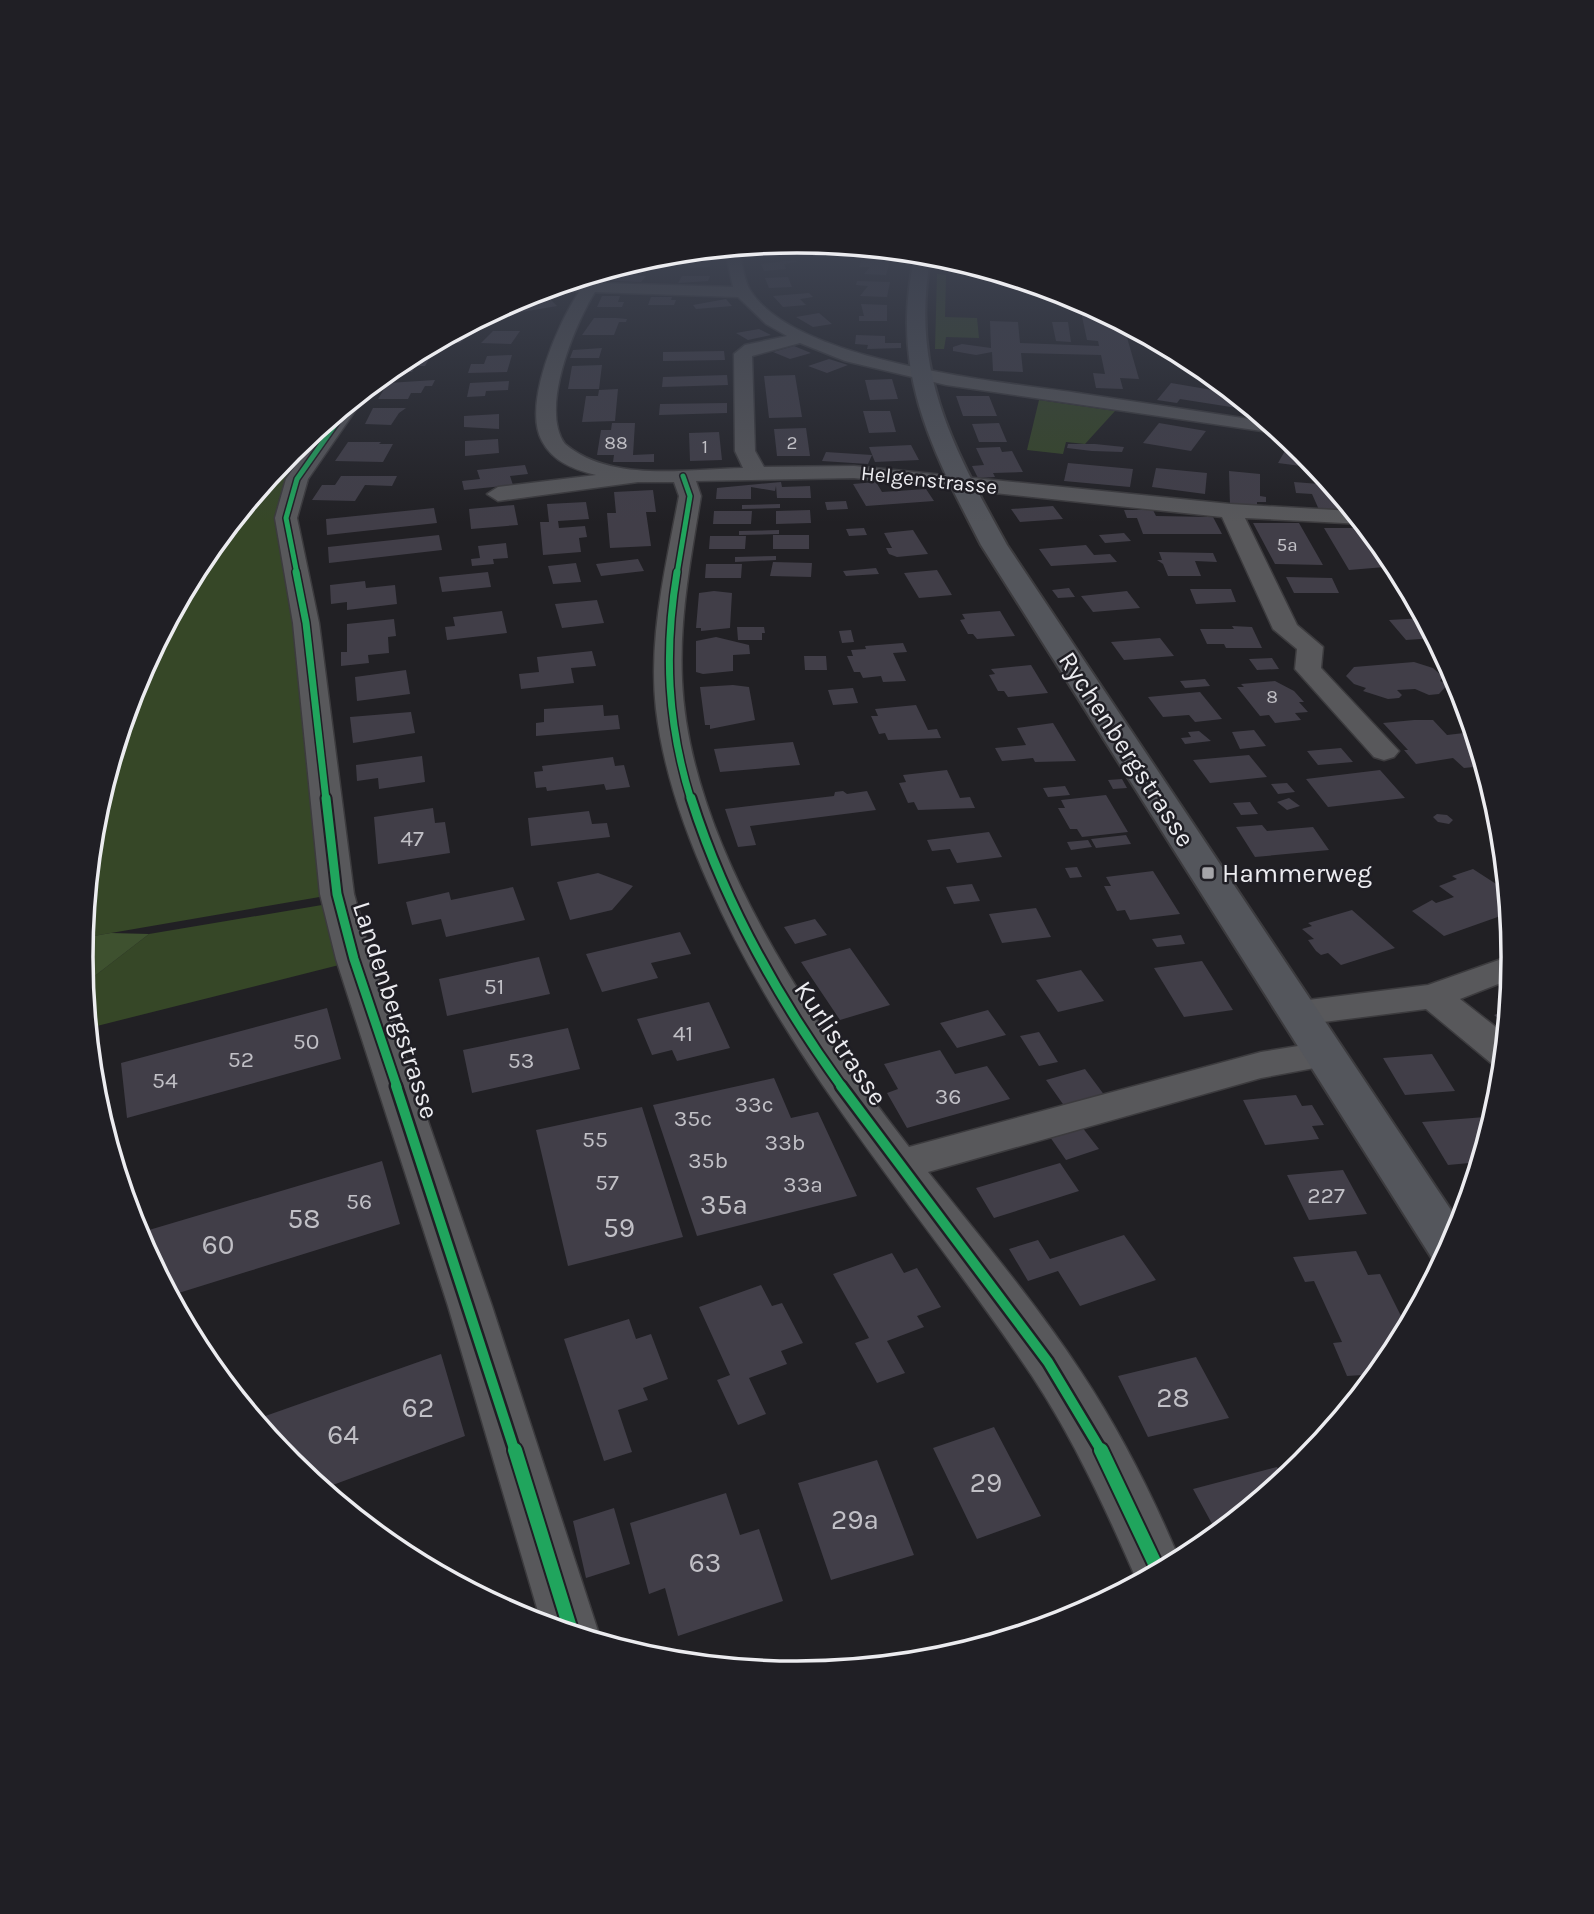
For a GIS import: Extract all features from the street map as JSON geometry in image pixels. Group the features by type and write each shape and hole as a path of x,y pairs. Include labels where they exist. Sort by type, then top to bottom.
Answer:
{"street":[{"path":"560,344 554,358 548,412 551,439 560,451 573,459 614,473 638,476"},
{"path":"756,472 745,452 743,354 751,349 772,344"},
{"path":"823,344 920,374 1259,426"},
{"name":"Rychenbergstrasse","path":"916,344 920,374 934,423 961,482 995,545 1300,1013 1322,1055 1443,1237"},
{"name":"Landenbergstrasse","path":"333,428 297,479 286,518 306,623 337,894 354,959 470,1306 569,1623"},
{"name":"Helgenstrasse","path":"498,494 638,476 854,472 1230,511 1347,517"},
{"name":"Kurlistrasse","path":"683,476 690,496 668,645 668,683 672,723 684,778 704,838 743,926 804,1031 1048,1363 1101,1452 1155,1563"},
{"path":"1230,511 1286,629 1310,647 1308,669 1384,751"},
{"path":"1300,1013 1433,996 1501,971"},
{"path":"1433,996 1495,1048"},
{"path":"901,1164 1261,1065 1322,1055"}],"green space":[{"path":"935,344 945,344 944,349 935,349"},
{"path":"1039,400 1115,411 1085,444 1066,442 1063,454 1027,450"},
{"path":"333,428 297,479 286,518 337,894 93,936 99,865 117,775 146,687 165,646 211,566 238,528 299,459"},
{"path":"322,905 343,964 97,1026 93,977 149,934"},
{"path":"111,933 149,934 93,977 93,936"}],"building":[{"path":"859,344 901,344 901,348 867,349 868,345"},
{"path":"961,344 991,348 991,344 1129,344 1139,379 1120,378 1123,389 1096,388 1093,373 1105,374 1101,355 1021,353 1023,372 993,371 992,352 976,355 953,351 953,347"},
{"path":"794,346 811,353 790,359 773,352"},
{"path":"602,348 599,358 570,358 573,350"},
{"path":"724,351 725,360 663,361 663,352"},
{"path":"512,355 507,372 468,373 471,364 484,364 487,356"},
{"path":"430,357 425,366 415,366 412,372 405,372"},
{"path":"829,359 848,365 827,373 808,366"},
{"path":"602,365 599,389 568,389 572,366"},
{"path":"727,375 728,385 662,387 663,377"},
{"path":"795,375 802,417 769,418 764,376"},
{"path":"892,379 898,399 870,400 865,380"},
{"path":"435,380 432,386 425,386 421,393 411,393 408,399 378,399 389,383"},
{"path":"509,381 508,390 486,391 485,396 467,397 470,383"},
{"path":"1171,383 1216,391 1238,408 1180,399 1177,403 1157,400"},
{"path":"618,389 615,421 582,422 586,396 598,396 599,390"},
{"path":"956,396 989,396 997,416 963,416"},
{"path":"727,403 727,413 659,415 660,404"},
{"path":"373,408 406,408 391,425 365,424"},
{"path":"863,411 890,411 896,432 869,433"},
{"path":"499,414 499,429 464,427 464,416"},
{"path":"612,423 635,423 633,455 654,454 654,462 613,462 614,455 597,455 601,430 611,430"},
{"path":"999,423 1007,442 979,442 972,424"},
{"path":"1159,423 1206,431 1191,451 1143,443"},
{"path":"806,428 810,456 777,456 774,429"},
{"path":"719,432 722,460 690,461 689,433"},
{"path":"498,439 499,453 465,456 465,441"},
{"path":"348,442 393,444 383,462 335,461"},
{"path":"1068,444 1124,447 1122,452 1092,451 1067,448"},
{"path":"911,445 919,460 875,462 869,447"},
{"path":"1000,447 1002,452 1012,451 1023,472 993,473 995,477 978,478 972,466 984,465 976,448"},
{"path":"1285,450 1301,466 1278,463"},
{"path":"826,452 872,455 868,464 822,461"},
{"path":"1068,463 1133,469 1130,487 1064,481"},
{"path":"525,465 528,474 510,476 513,485 464,490 462,481 480,479 477,470"},
{"path":"1156,468 1207,473 1205,494 1152,487"},
{"path":"1229,471 1260,474 1260,496 1266,497 1266,502 1257,502 1257,508 1230,505"},
{"path":"341,476 397,476 392,486 365,485 355,501 312,500 322,485 335,485"},
{"path":"781,482 782,487 810,486 811,498 777,498 776,486 775,491 751,487 751,499 716,499 717,488"},
{"path":"876,482 882,492 926,489 934,501 866,506 853,484"},
{"path":"1294,482 1318,484 1344,514 1320,512 1312,494 1296,493"},
{"path":"653,490 656,512 646,512 651,546 610,548 607,513 616,513 614,492"},
{"path":"846,501 848,509 827,510 825,502"},
{"path":"586,502 589,519 558,521 559,528 585,526 587,537 579,538 581,552 543,555 540,522 549,522 547,504"},
{"path":"780,504 780,508 742,509 742,505"},
{"path":"514,505 518,525 471,529 469,509"},
{"path":"1053,506 1063,519 1020,522 1011,509"},
{"path":"434,508 437,523 327,535 326,519"},
{"path":"810,510 811,523 776,524 776,511"},
{"path":"1124,510 1153,510 1156,516 1213,517 1222,534 1143,534 1137,518 1127,518"},
{"path":"714,511 752,511 751,524 713,524"},
{"path":"1253,523 1299,523 1323,565 1275,564"},
{"path":"864,528 867,535 849,536 846,529"},
{"path":"1324,528 1356,528 1384,567 1349,570"},
{"path":"779,530 779,534 739,535 739,531"},
{"path":"913,530 928,554 897,557 889,554 886,548 892,548 884,533"},
{"path":"1124,533 1131,541 1105,543 1099,535"},
{"path":"439,535 442,550 329,563 328,547"},
{"path":"773,535 809,535 809,549 773,549"},
{"path":"710,536 746,536 745,549 709,549"},
{"path":"506,543 508,558 493,559 494,564 472,566 471,559 480,558 478,546"},
{"path":"1086,545 1094,555 1110,554 1117,562 1051,566 1039,549"},
{"path":"1159,552 1213,553 1217,562 1195,561 1201,576 1168,576 1163,564 1157,560 1162,560"},
{"path":"776,556 776,560 735,562 735,557"},
{"path":"638,559 644,571 601,576 596,564"},
{"path":"773,562 812,563 811,577 770,576"},
{"path":"576,563 581,582 553,584 548,566"},
{"path":"706,564 742,564 741,578 705,578"},
{"path":"876,568 879,574 846,576 843,571"},
{"path":"937,570 952,595 919,598 904,573"},
{"path":"488,572 491,587 442,592 439,577"},
{"path":"1286,577 1332,578 1339,593 1294,593"},
{"path":"365,581 366,588 395,585 397,604 347,610 347,602 331,604 330,585"},
{"path":"1069,588 1075,597 1058,598 1052,590"},
{"path":"1190,589 1231,589 1236,602 1196,604"},
{"path":"1127,591 1140,608 1093,612 1081,596"},
{"path":"699,593 732,593 730,628 701,631 701,628 696,628"},
{"path":"597,600 604,623 562,628 555,604"},
{"path":"502,611 507,633 447,640 445,627 455,626 453,617"},
{"path":"1000,611 1015,636 977,639 973,634 968,634 960,620 965,619 962,614"},
{"path":"394,619 396,636 388,637 389,653 368,655 369,663 341,666 341,652 347,652 347,624"},
{"path":"1414,619 1425,639 1406,640 1389,620"},
{"path":"1232,626 1252,627 1262,648 1226,648 1224,644 1207,644 1200,629 1234,629"},
{"path":"737,627 764,627 765,633 762,633 762,640 738,640"},
{"path":"851,630 854,642 842,643 839,631"},
{"path":"716,637 749,645 750,654 733,655 733,671 703,674 696,672 696,641"},
{"path":"1160,638 1174,656 1124,660 1111,642"},
{"path":"903,643 907,652 893,653 906,681 883,682 881,676 863,678 860,672 854,672 847,656 853,656 851,650 866,649 865,646"},
{"path":"592,651 596,666 571,668 574,683 521,689 519,674 539,672 537,657"},
{"path":"804,656 826,656 827,670 805,670"},
{"path":"1272,658 1279,669 1257,670 1249,659"},
{"path":"1414,662 1433,668 1443,677 1440,681 1447,685 1439,694 1429,695 1415,689 1397,690 1402,695 1399,698 1388,699 1363,691 1366,688 1354,684 1346,676 1354,667"},
{"path":"1031,665 1048,693 1008,697 1004,691 998,691 989,675 995,674 991,669"},
{"path":"406,670 410,694 357,701 355,677"},
{"path":"1205,679 1210,686 1185,688 1180,681"},
{"path":"1275,681 1294,691 1304,702 1299,702 1308,712 1295,713 1301,720 1275,723 1269,715 1260,716 1237,687 1244,687 1241,684"},
{"path":"700,687 749,687 755,720 710,729 710,725 705,725"},
{"path":"853,688 858,703 833,705 828,690"},
{"path":"1200,692 1222,719 1195,722 1189,715 1163,717 1148,697"},
{"path":"603,705 604,716 618,715 620,729 536,736 536,723 544,722 544,709"},
{"path":"916,705 928,730 937,729 941,738 888,740 885,733 879,734 871,716 878,716 875,709"},
{"path":"411,712 415,733 353,743 350,717"},
{"path":"1433,720 1447,735 1465,733 1475,767 1464,768 1453,758 1416,764 1404,750 1408,750 1383,723"},
{"path":"1053,723 1076,761 1035,762 1033,758 1002,761 995,748 1026,745 1017,728"},
{"path":"1254,730 1266,746 1240,749 1232,732"},
{"path":"1199,731 1211,741 1185,744 1181,738 1191,737 1188,732"},
{"path":"793,742 800,765 720,772 714,749"},
{"path":"1341,748 1353,762 1318,765 1307,751"},
{"path":"1249,755 1267,777 1210,783 1193,760"},
{"path":"422,756 425,782 379,789 378,778 357,781 356,765"},
{"path":"613,757 615,766 624,765 630,787 606,790 604,784 547,791 546,787 536,788 534,772 543,771 542,766"},
{"path":"947,770 960,798 970,797 975,808 918,810 914,802 908,803 899,783 906,782 903,775"},
{"path":"1380,770 1405,798 1328,807 1306,779"},
{"path":"1122,779 1127,788 1113,789 1108,780"},
{"path":"1287,783 1295,792 1278,794 1271,784"},
{"path":"1065,786 1070,795 1048,797 1043,788"},
{"path":"843,791 847,794 867,791 876,810 750,826 756,845 738,847 725,809 834,796 835,792"},
{"path":"1106,795 1128,832 1082,837 1077,829 1070,829 1058,808 1065,808 1061,800"},
{"path":"1289,798 1300,806 1287,810 1277,802"},
{"path":"1250,802 1258,814 1241,815 1233,803"},
{"path":"433,808 435,823 445,822 450,853 378,864 374,817"},
{"path":"589,811 592,824 607,823 610,837 531,846 528,818"},
{"path":"1437,814 1447,815 1453,820 1449,824 1438,822 1433,817"},
{"path":"1262,825 1267,831 1313,827 1329,850 1255,857 1236,827"},
{"path":"989,832 1002,857 957,863 950,849 932,851 927,840"},
{"path":"1126,835 1131,844 1096,848 1091,839"},
{"path":"1088,840 1092,847 1071,850 1067,842"},
{"path":"1077,867 1082,877 1070,878 1065,868"},
{"path":"1473,869 1497,885 1500,916 1444,936 1412,911 1432,900 1436,903 1454,897 1439,886 1457,879 1452,876"},
{"path":"1153,871 1180,914 1130,920 1125,910 1117,911 1104,886 1111,886 1106,877"},
{"path":"598,873 633,886 612,910 570,920 557,882"},
{"path":"972,884 980,901 954,904 946,887"},
{"path":"513,887 525,920 446,937 441,919 412,925 406,902 449,892 451,900"},
{"path":"1036,908 1051,937 1002,943 989,914"},
{"path":"1352,910 1395,948 1341,965 1328,953 1321,955 1316,951 1308,940 1314,939 1302,929 1312,926 1308,923"},
{"path":"815,919 827,935 795,944 784,927"},
{"path":"680,932 691,954 651,963 658,978 602,992 586,954"},
{"path":"1181,935 1185,944 1157,947 1152,939"},
{"path":"850,948 890,1005 840,1020 801,962"},
{"path":"539,957 550,994 447,1016 439,979"},
{"path":"1202,961 1233,1010 1184,1017 1154,968"},
{"path":"1081,970 1104,1001 1058,1012 1036,980"},
{"path":"709,1002 730,1048 677,1061 672,1050 652,1055 637,1019"},
{"path":"327,1008 341,1059 127,1118 121,1063"},
{"path":"988,1010 1006,1035 957,1048 940,1023"},
{"path":"568,1028 580,1069 472,1093 463,1050"},
{"path":"1039,1032 1058,1062 1039,1066 1020,1036"},
{"path":"940,1050 955,1074 987,1066 1010,1099 907,1128 887,1093 898,1089 884,1064"},
{"path":"1432,1054 1455,1091 1405,1095 1383,1058"},
{"path":"1085,1069 1105,1096 1065,1107 1046,1080"},
{"path":"774,1078 791,1118 818,1112 857,1196 697,1236 653,1105"},
{"path":"1296,1095 1302,1106 1312,1105 1324,1125 1312,1126 1319,1139 1265,1145 1243,1100"},
{"path":"642,1107 683,1237 568,1266 536,1130"},
{"path":"1482,1117 1470,1163 1448,1165 1422,1122"},
{"path":"1082,1127 1099,1149 1066,1160 1050,1137"},
{"path":"382,1161 400,1224 178,1293 149,1230"},
{"path":"1060,1163 1079,1191 994,1218 976,1188"},
{"path":"1343,1170 1367,1214 1309,1220 1287,1175"},
{"path":"1124,1235 1156,1280 1080,1306 1058,1271 1028,1281 1009,1249 1038,1240 1050,1259"},
{"path":"1356,1251 1368,1275 1380,1274 1402,1318 1364,1375 1347,1376 1333,1343 1342,1342 1314,1281 1305,1282 1293,1257"},
{"path":"892,1253 904,1273 917,1268 941,1307 917,1316 924,1327 887,1341 905,1373 877,1383 855,1343 869,1338 833,1274"},
{"path":"761,1285 772,1306 782,1303 803,1343 781,1351 787,1364 749,1378 766,1414 738,1425 717,1380 730,1375 699,1307"},
{"path":"629,1319 636,1339 651,1334 668,1379 643,1388 648,1400 618,1410 632,1452 604,1461 564,1339"},
{"path":"441,1354 465,1436 332,1485 299,1455 264,1416"},
{"path":"1196,1357 1229,1418 1148,1437 1118,1376"},
{"path":"994,1427 1041,1516 977,1539 933,1448"},
{"path":"877,1460 914,1555 831,1580 798,1483"},
{"path":"1277,1467 1279,1470 1213,1525 1193,1489"},
{"path":"726,1493 740,1535 759,1529 783,1601 678,1636 665,1588 649,1594 630,1523"},
{"path":"614,1508 630,1564 586,1578 573,1521"}],"cycle path":[{"path":"333,428 297,479 286,518 306,623 337,894 354,959 470,1306 569,1623"},
{"path":"683,476 690,496 669,636 670,707 685,779 700,826 719,871 763,962 801,1026 869,1124 1013,1313 1080,1412 1155,1563"}],"place":[{"name":"Hammerweg","path":"1208,873"}]}
